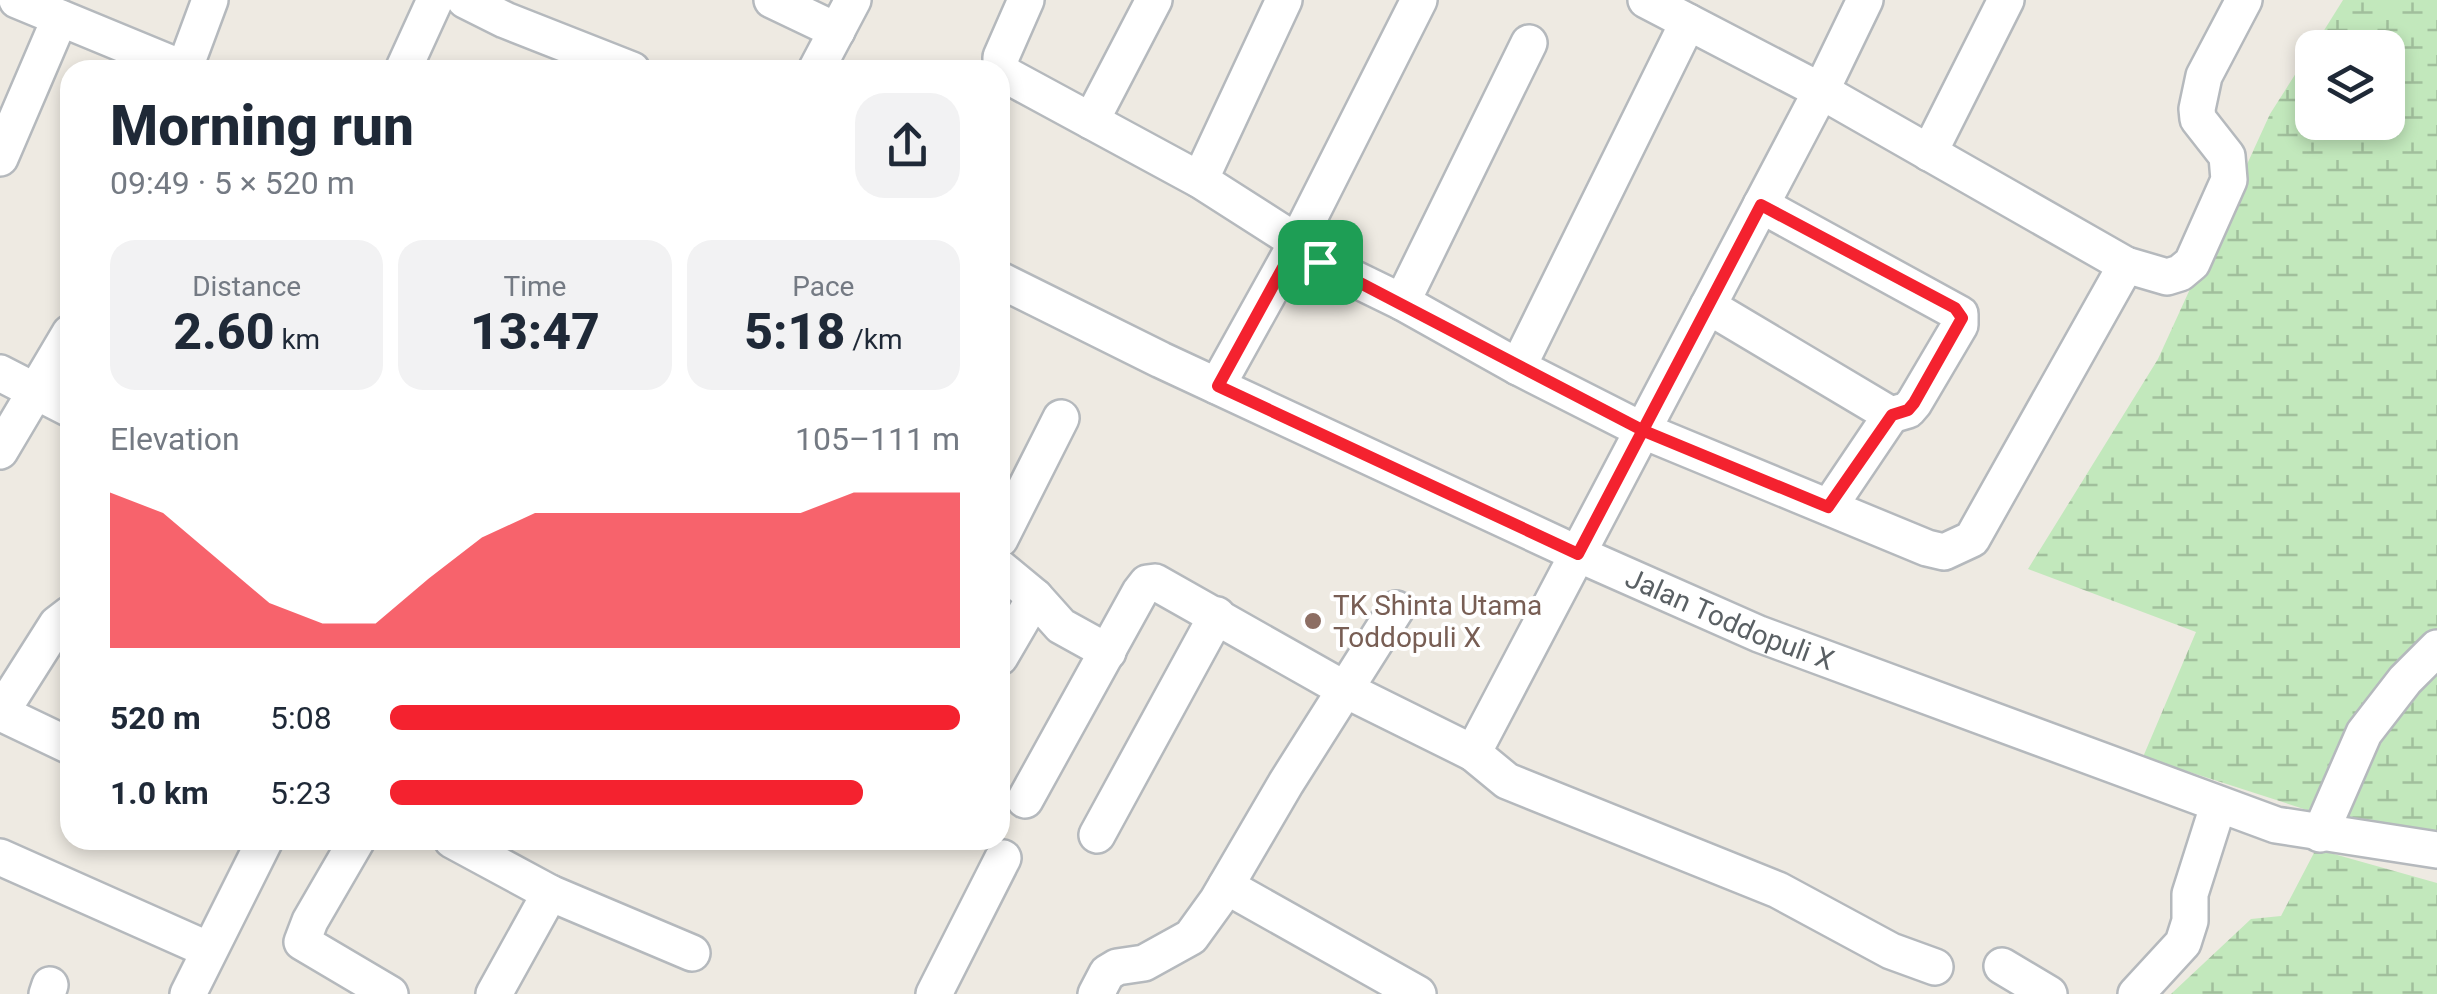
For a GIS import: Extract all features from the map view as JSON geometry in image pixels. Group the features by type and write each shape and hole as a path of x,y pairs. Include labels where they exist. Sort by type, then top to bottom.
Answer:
{"street":[{"path":"16,0 160,60"},
{"path":"188,60 210,0"},
{"path":"408,60 435,0"},
{"path":"465,0 604,60"},
{"path":"772,0 845,16 821,60"},
{"path":"1001,60 1026,0"},
{"path":"1092,120 1154,0"},
{"path":"1200,180 1284,0"},
{"path":"1218,386 1297,242 1419,0"},
{"path":"1646,0 1821,91 2126,266 2168,278 2192,263 2230,180 2227,156 2198,119 2197,108 2204,76 2244,0"},
{"path":"1474,753 1865,0"},
{"path":"1930,153 2006,0"},
{"path":"2,146 60,18"},
{"path":"1518,367 1688,22"},
{"path":"1402,302 1529,42"},
{"path":"1010,76 1200,180 1297,242 1320,262 1402,302 1518,367 1644,431 1944,552 1972,539 2126,266"},
{"path":"1761,205 1960,314 1960,325 1914,403 1908,410 1892,415 1828,507"},
{"name":"Jalan Toddopuli X","path":"1010,285 1578,554 1759,634 2276,825 2437,850"},
{"path":"1708,306 1892,415"},
{"path":"0,451 60,349"},
{"path":"0,373 60,404"},
{"path":"1010,520 1061,418"},
{"path":"1010,577 1061,626 1108,652"},
{"path":"1025,800 1147,583 1155,582 1346,690 1474,753 1507,781 1778,890 1891,951 1936,967"},
{"path":"1010,639 1034,597"},
{"path":"1096,994 1107,974 1117,968 1144,963 1191,937 1396,609"},
{"path":"1096,834 1216,615"},
{"path":"60,622 0,714 60,741"},
{"path":"2320,834 2364,733 2405,680 2437,648"},
{"path":"2136,994 2183,943 2190,922 2190,894 2218,806"},
{"path":"188,994 260,850"},
{"path":"351,850 310,920 302,942 390,994"},
{"path":"470,850 550,893 692,954"},
{"path":"0,857 209,950"},
{"path":"934,994 1003,858"},
{"path":"1226,886 1418,994"},
{"path":"494,994 550,893"},
{"path":"2002,966 2050,994"}],"green space":[{"path":"2343,0 2437,0 2437,837 2338,820 2143,757 2196,632 2028,569 2158,359 2270,114 2295,75 2295,140 2405,140 2405,30 2324,30"},
{"path":"2316,849 2437,883 2437,994 2171,994 2251,919 2281,916"}],"place":[{"name":"TK Shinta Utama Toddopuli X","path":"1313,621"}],"route":[{"path":"1320,262 1297,242 1218,386 1578,554 1644,431 1761,205 1955,308 1962,318 1914,403 1908,410 1892,415 1828,507 1644,431 1320,262"}]}
